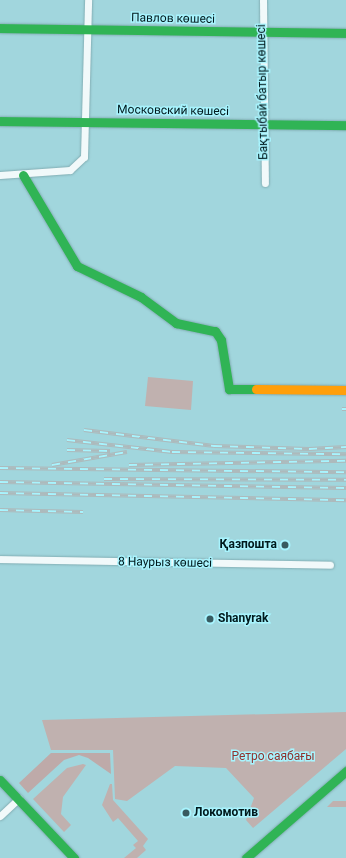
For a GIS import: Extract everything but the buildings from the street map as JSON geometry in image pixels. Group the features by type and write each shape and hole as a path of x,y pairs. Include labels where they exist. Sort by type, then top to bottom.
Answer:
{"street":[{"path":"0,175 23,175 70,170 79,165 84,157 87,121 88,0"},
{"name":"Бақтыбай батыр көшесі","path":"263,0 262,124 265,183"},
{"name":"Павлов көшесі","path":"0,28 262,33 346,33"},
{"name":"Московский көшесі","path":"0,121 346,125"},
{"path":"23,175 77,266 140,297 176,323 215,331 221,340 229,388 346,390"},
{"name":"8 Наурыз көшесі","path":"0,559 330,565"},
{"path":"246,858 346,772"},
{"path":"0,780 20,798 74,858"},
{"path":"0,816 20,798"}],"green space":[{"path":"148,377 193,381 191,410 145,406"},
{"name":"Ретро саябағы","path":"346,712 346,749 253,828 246,820 254,798 226,768 175,766 127,801 115,799 113,750 51,750 42,720"},
{"path":"83,764 86,765 63,797 61,814 71,825 64,832 33,799 67,768"},
{"path":"110,784 112,784 113,800 148,839 143,846 146,850 137,858 124,858 136,848 133,845 138,841 118,818 113,822 102,805"},
{"path":"333,801 346,801 346,807 327,807"}],"shaded area":[{"path":"51,753 110,753 111,774 88,758 79,755 64,760 28,793 19,783"}],"railway":[{"path":"84,430 214,446 309,449 346,447"},
{"path":"67,440 172,452 346,454"},
{"path":"67,450 110,451"},
{"path":"52,465 127,452"},
{"path":"129,465 346,461"},
{"path":"0,468 346,472"},
{"path":"104,479 346,480"},
{"path":"0,482 346,488"},
{"path":"0,493 346,500"},
{"path":"0,510 83,512"}],"traffic: fast":[{"path":"0,28 346,33"},
{"path":"0,121 346,125"},
{"path":"23,175 77,266 141,297 176,323 215,331 221,340 229,389 256,389"},
{"path":"246,858 346,771"},
{"path":"0,780 74,858"}],"traffic: slow":[{"path":"256,389 346,390"}],"place":[{"name":"Қазпошта","path":"285,545"},
{"name":"Shanyrak","path":"210,619"},
{"name":"Локомотив","path":"186,813"}]}
